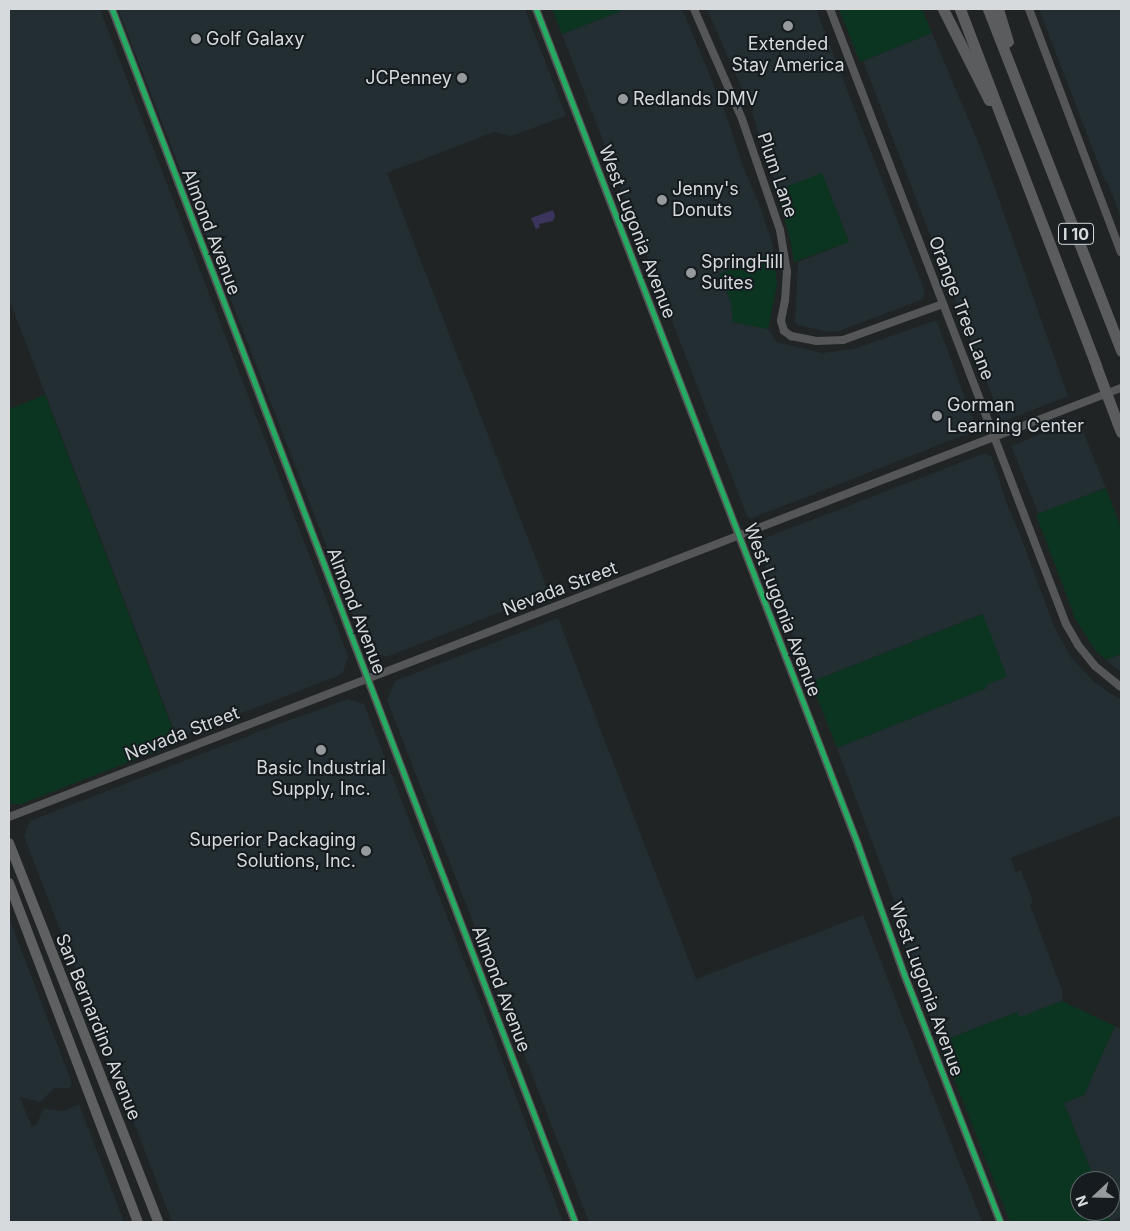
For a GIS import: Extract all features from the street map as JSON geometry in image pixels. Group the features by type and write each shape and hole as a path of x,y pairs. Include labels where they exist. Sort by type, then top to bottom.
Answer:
{"highway":[{"path":"942,9 1018,157"},
{"name":"I 10","path":"960,9 1018,157 1119,427"},
{"name":"I 10","path":"988,9 1121,351"},
{"path":"998,9 1030,117"}],"main road":[{"name":"San Bernardino Avenue","path":"9,843 158,1222"},
{"name":"San Bernardino Avenue","path":"9,883 138,1222"}],"street":[{"name":"Almond Avenue","path":"112,9 575,1222"},
{"name":"West Lugonia Avenue","path":"536,9 858,845 904,974 1000,1222"},
{"name":"Plum Lane","path":"694,9 742,118 780,230 787,272 787,289 780,321 782,329 791,336 817,341 843,340 943,304"},
{"name":"Orange Tree Lane","path":"830,9 1066,624 1078,645 1096,666 1121,687"},
{"path":"1028,9 1121,252"},
{"name":"Nevada Street","path":"9,816 1121,388"}],"shaded area":[{"path":"9,9 100,9 348,656 343,672 338,676 177,738 9,299"},
{"path":"118,9 525,9 566,116 511,136 494,132 387,173 549,593 386,657 366,648"},
{"path":"620,9 682,9 726,114 742,164 759,204 773,245 773,253 719,274 731,303 734,322 768,329 776,342 822,353 854,349 934,321 937,322 977,430 750,519 747,516 562,34 621,11"},
{"path":"707,9 816,9 925,292 923,299 839,331 828,332 798,325 795,322 798,262 849,242 822,174 778,190 750,107"},
{"path":"1039,9 1121,9 1121,217 1107,181 1105,181"},
{"path":"932,33 981,149 1068,396 1004,421 1001,419 863,61"},
{"path":"553,210 555,216 553,221 539,224 540,227 536,229 531,218"},
{"path":"1078,419 1106,488 1039,515 1011,446"},
{"path":"985,453 991,456 1006,502 1054,626 1070,656 1095,683 1121,700 1121,815 1011,858 1016,872 1021,870 1033,902 1030,905 1062,990 1062,1001 1020,1018 1017,1012 940,1042 892,910 895,903 837,748 987,688 982,614 811,682 758,547 760,540"},
{"path":"558,618 696,979 863,915 982,1222 589,1222 387,700 395,681"},
{"path":"1121,654 1121,672 1106,660"},
{"path":"348,699 364,704 479,998 563,1222 172,1222 24,836 30,821 276,725"},
{"path":"9,918 72,1083 70,1088 54,1088 40,1102 20,1097 26,1113 32,1127 36,1125 44,1109 65,1111 79,1104 124,1222 9,1222"},
{"path":"1115,1026 1121,1029 1120,1217 1120,1171 1091,1171 1064,1103 1084,1095"}],"green space":[{"path":"552,9 620,9 621,11 562,34"},
{"path":"839,9 922,9 932,33 860,62"},
{"path":"822,173 849,242 794,262 790,238 776,191"},
{"path":"773,253 777,284 768,329 733,322 731,303 719,274"},
{"path":"45,395 178,743 21,804 10,804 9,409"},
{"path":"1106,488 1121,528 1121,654 1106,660 1095,650 1075,618 1037,514"},
{"path":"983,614 1007,677 986,685 987,688 837,748 811,682"},
{"path":"1062,1001 1115,1026 1084,1095 1064,1103 1091,1171 1070,1171 1070,1221 1110,1221 1010,1222 940,1042 1017,1012 1020,1017"}],"cycle path":[{"path":"112,9 575,1222"},
{"path":"536,9 858,845 904,974 1000,1222"}],"place":[{"name":"Extended Stay America","path":"788,26"},
{"name":"Golf Galaxy","path":"196,39"},
{"name":"JCPenney","path":"462,78"},
{"name":"Redlands DMV","path":"623,99"},
{"name":"Jenny's Donuts","path":"662,200"},
{"name":"SpringHill Suites","path":"691,273"},
{"name":"Gorman Learning Center","path":"937,416"},
{"name":"Basic Industrial Supply, Inc.","path":"321,750"},
{"name":"Superior Packaging Solutions, Inc.","path":"366,851"}]}
